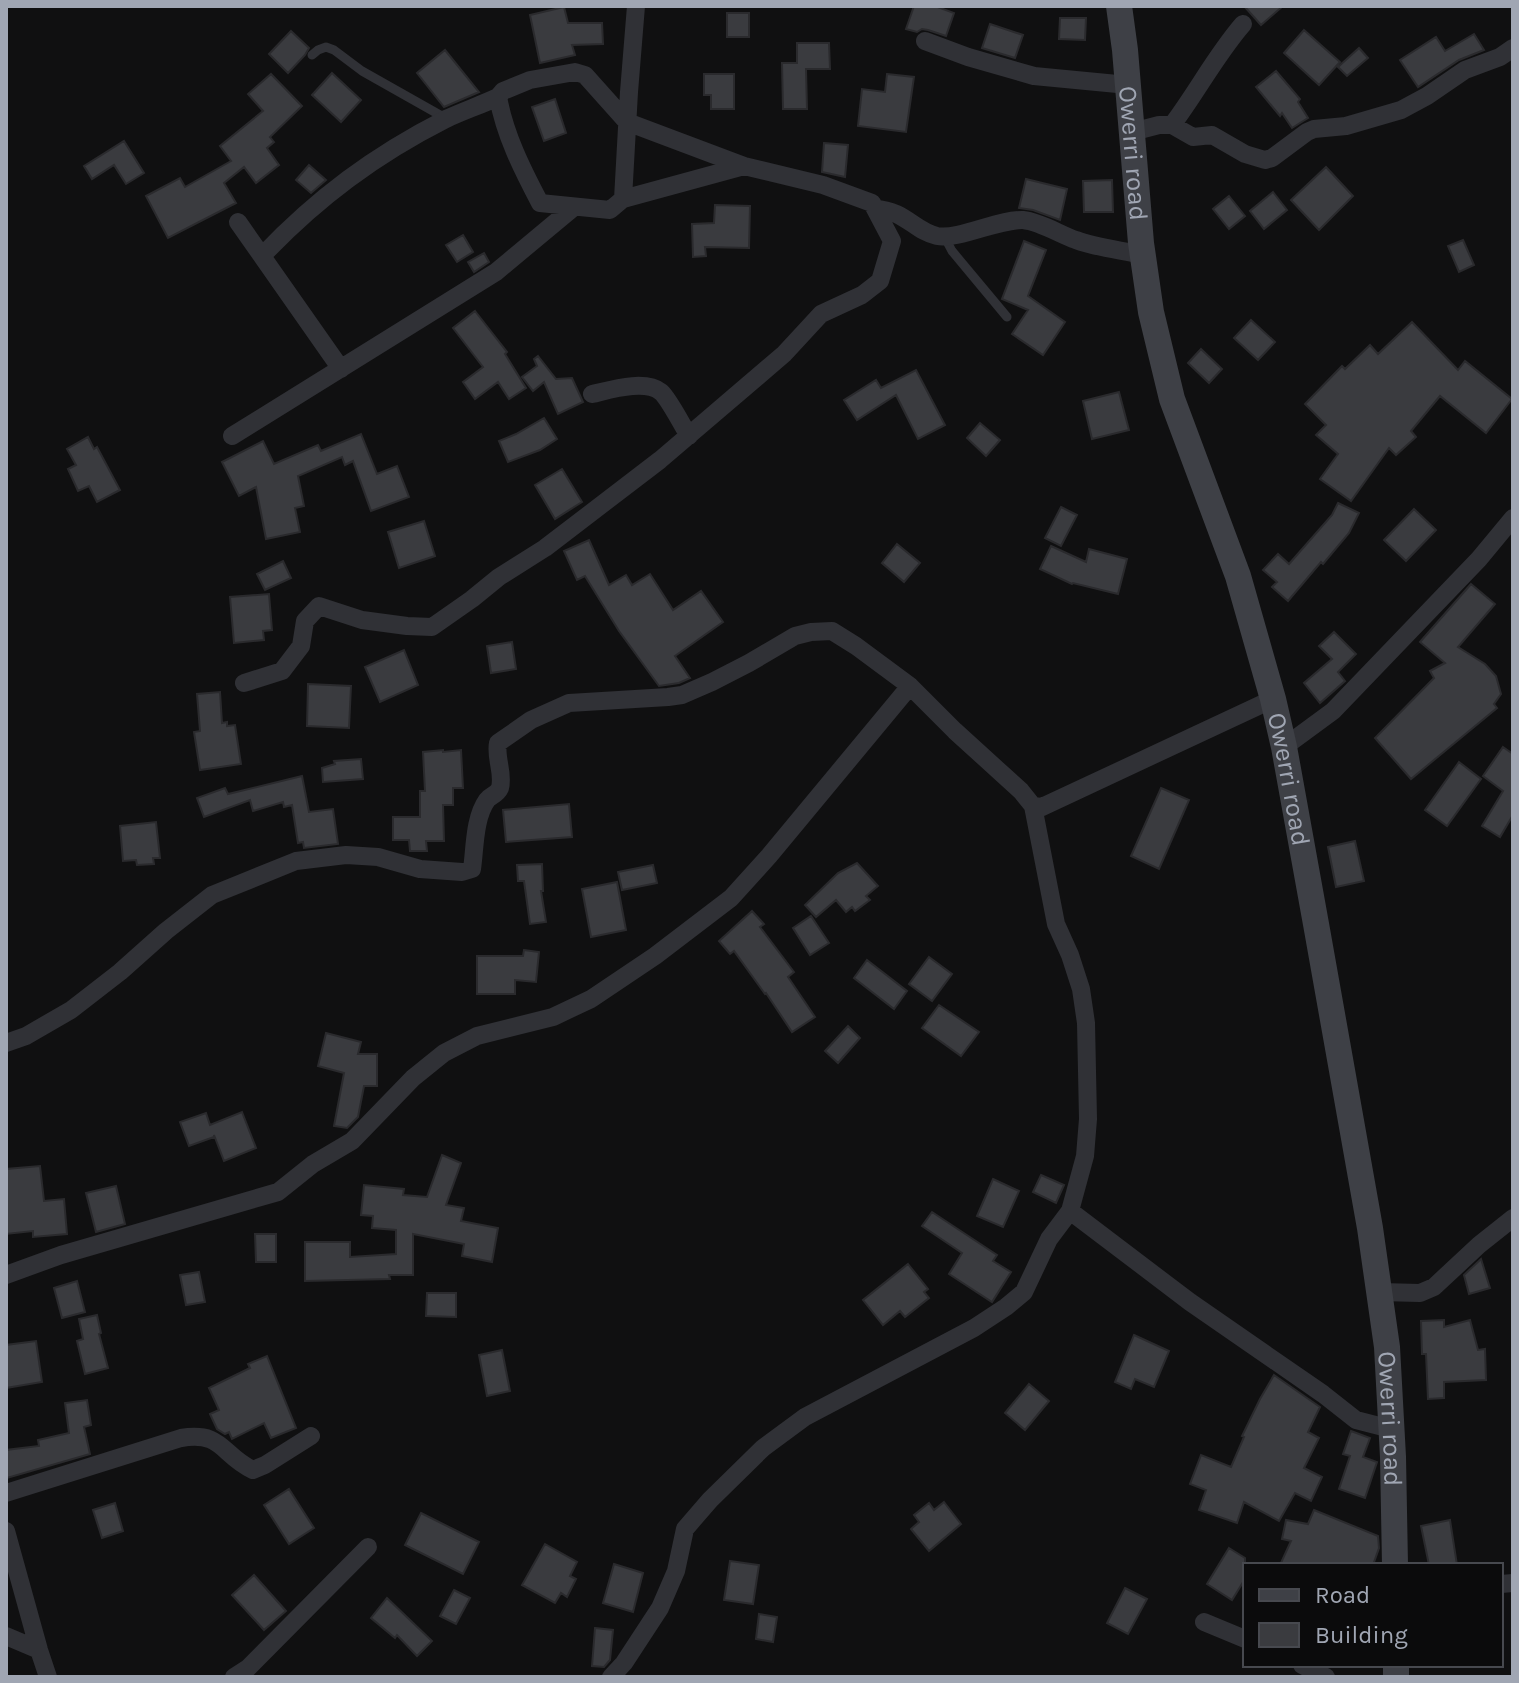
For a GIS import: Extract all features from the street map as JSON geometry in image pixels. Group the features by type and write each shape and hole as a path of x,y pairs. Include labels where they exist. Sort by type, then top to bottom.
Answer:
{"main road":[{"name":"Owerri road","path":"1119,6 1151,312 1172,399 1238,576 1273,699 1367,1212 1387,1347 1395,1563"}],"street":[{"path":"623,199 636,6"},
{"path":"1172,125 1243,24"},
{"path":"925,41 1034,76 1128,85"},
{"path":"1132,132 1172,125 1193,137 1212,135 1245,154 1265,160 1309,130 1346,126 1401,110 1465,70 1500,57 1513,48"},
{"path":"244,683 282,671 301,646 305,621 319,606 362,620 432,627 499,577 545,548 689,436 784,354 821,314 862,295 880,281 892,241 872,203 823,185 744,166 627,122 585,75 575,72 530,80 503,91 498,97 447,119 378,158 327,194 262,256"},
{"path":"498,97 502,119 521,168 540,203 610,210 623,199 744,166"},
{"path":"232,436 496,272 574,207"},
{"path":"875,209 897,213 932,235 944,236 1022,220 1079,242 1143,255"},
{"path":"238,222 341,369"},
{"path":"592,394 633,386 661,392 689,436"},
{"path":"1284,747 1333,711 1479,559 1513,518"},
{"path":"6,1043 26,1036 71,1010 212,895 296,861 346,855 378,857 420,869 462,872 472,869 478,822 487,799 498,793 501,785 498,743 531,720 569,703 682,695 749,663 795,636 811,632 832,631 910,686 1021,791 1033,806 1056,924 1081,989 1086,1023 1085,1156 1070,1211 1049,1239 1024,1292 1006,1307 961,1336 805,1417 763,1448 710,1500 685,1529 676,1571 660,1608 624,1663 611,1677"},
{"path":"6,1275 61,1255 278,1192 313,1164 352,1141 413,1078 444,1053 477,1036 553,1017 591,999 655,956 731,898 910,686"},
{"path":"1033,806 1042,807 1273,699"},
{"path":"1070,1211 1190,1302 1356,1420 1391,1429"},
{"path":"1380,1292 1420,1293 1434,1287 1513,1218"},
{"path":"6,1493 196,1436 206,1436 253,1470 311,1436"},
{"path":"6,1531 48,1677"},
{"path":"234,1677 248,1668 368,1547"},
{"path":"1204,1622 1243,1638"},
{"path":"6,1636 39,1650"},
{"path":"1306,1667 1326,1677"}],"lane":[{"path":"312,55 326,47 334,50 362,71 447,119"},
{"path":"944,236 952,251 1007,317"}],"building":[{"path":"914,6 935,6 954,13 946,36 928,30 917,32 906,29"},
{"path":"1244,6 1283,6 1261,25"},
{"path":"564,7 568,23 602,23 603,44 572,45 575,55 540,63 530,15"},
{"path":"727,13 749,13 749,37 727,37"},
{"path":"1060,18 1086,18 1085,40 1059,39"},
{"path":"990,24 1023,35 1015,58 982,48"},
{"path":"1304,30 1340,62 1319,85 1284,53"},
{"path":"291,31 309,48 288,73 269,54"},
{"path":"1474,34 1484,50 1459,60 1418,87 1400,60 1436,37 1445,51"},
{"path":"797,43 829,43 830,69 806,69 807,109 783,109 782,63 797,63"},
{"path":"1359,48 1368,58 1347,76 1338,67"},
{"path":"445,50 479,92 444,107 417,73"},
{"path":"1276,71 1300,99 1298,102 1308,118 1292,128 1256,87"},
{"path":"332,73 361,100 341,122 312,95"},
{"path":"271,74 302,106 270,137 274,142 267,148 279,165 256,183 244,167 224,183 236,203 168,238 146,196 180,178 185,187 231,161 220,146 263,111 248,94"},
{"path":"704,74 734,74 734,109 711,109 711,95 704,95"},
{"path":"887,74 914,77 906,132 858,126 862,89 885,92"},
{"path":"555,99 566,133 544,141 532,107"},
{"path":"124,141 144,173 126,184 114,165 92,179 84,166"},
{"path":"824,143 848,145 845,177 822,172"},
{"path":"309,165 326,180 311,193 296,180"},
{"path":"1326,167 1353,196 1319,230 1291,200"},
{"path":"1026,179 1067,189 1060,220 1019,208"},
{"path":"1112,180 1113,212 1084,212 1083,181"},
{"path":"1273,192 1287,210 1264,229 1250,211"},
{"path":"1229,196 1245,216 1229,229 1213,209"},
{"path":"715,205 750,206 749,248 705,247 706,256 693,257 692,224 714,223"},
{"path":"463,235 473,252 457,262 446,245"},
{"path":"1463,240 1474,265 1459,272 1448,246"},
{"path":"1024,241 1046,250 1028,296 1065,322 1043,355 1012,334 1028,310 1002,299"},
{"path":"484,253 489,262 474,272 468,262"},
{"path":"475,311 507,352 505,354 526,388 509,399 498,382 475,399 463,382 483,367 453,328"},
{"path":"1251,320 1275,342 1258,360 1234,338"},
{"path":"1412,322 1458,370 1465,361 1512,399 1486,433 1440,396 1411,431 1416,437 1396,455 1389,448 1351,501 1320,479 1338,454 1316,435 1326,425 1305,404 1342,366 1345,369 1370,345 1378,354"},
{"path":"1201,349 1222,369 1209,383 1188,363"},
{"path":"538,356 556,379 572,378 583,402 558,414 544,382 533,391 522,377 537,366 534,359"},
{"path":"916,370 945,425 918,439 896,395 857,420 844,400 876,380 881,388"},
{"path":"1119,392 1129,430 1092,439 1083,401"},
{"path":"544,418 557,439 540,450 508,462 499,441"},
{"path":"980,423 1000,440 986,456 967,438"},
{"path":"361,434 377,474 397,466 409,497 371,511 353,461 345,465 342,457 298,476 304,506 295,508 300,532 266,539 256,487 239,496 222,462 263,441 274,464 318,445 321,451"},
{"path":"88,437 94,449 97,447 120,490 97,502 89,486 78,491 68,469 76,465 67,449"},
{"path":"562,469 582,502 555,519 535,485"},
{"path":"1338,503 1359,513 1349,533 1288,601 1272,587 1277,582 1263,570 1278,554 1289,564 1332,515"},
{"path":"1061,507 1077,515 1061,546 1045,538"},
{"path":"1414,509 1436,530 1406,561 1384,540"},
{"path":"424,521 435,556 399,568 388,532"},
{"path":"589,540 609,585 626,575 632,585 650,574 673,610 701,591 723,622 675,656 690,678 659,686 619,631 585,576 577,580 564,551"},
{"path":"897,544 920,563 904,582 882,563"},
{"path":"1051,546 1086,562 1089,549 1127,559 1118,594 1072,584 1040,569"},
{"path":"283,561 291,578 265,590 257,574"},
{"path":"1471,584 1495,604 1458,647 1485,664 1496,676 1501,694 1494,704 1497,708 1411,779 1375,738 1434,678 1430,671 1445,663 1420,642"},
{"path":"269,594 272,630 263,631 264,640 234,643 230,597"},
{"path":"1334,632 1356,654 1338,672 1345,681 1320,703 1304,683 1332,659 1319,646"},
{"path":"512,642 516,669 491,673 487,646"},
{"path":"404,650 418,685 380,702 365,667"},
{"path":"308,684 351,686 349,728 307,726"},
{"path":"220,692 222,723 235,725 241,764 200,770 194,732 200,731 197,694"},
{"path":"1503,747 1513,754 1513,815 1500,837 1482,826 1503,791 1483,776"},
{"path":"461,750 463,788 453,788 453,805 443,805 444,841 426,841 427,851 410,851 409,840 393,840 393,817 420,817 420,791 425,791 423,752"},
{"path":"361,759 363,779 323,782 322,768 335,764 334,761"},
{"path":"1459,762 1481,779 1447,826 1425,810"},
{"path":"302,776 309,812 333,809 338,844 304,848 303,842 298,843 292,805 284,807 283,802 253,811 250,800 204,817 197,798 225,788 228,794"},
{"path":"1161,788 1189,800 1159,869 1131,856"},
{"path":"569,804 572,837 506,842 503,810"},
{"path":"156,822 160,858 153,858 154,864 137,865 136,860 123,861 120,826"},
{"path":"1355,841 1364,881 1336,887 1328,847"},
{"path":"857,863 878,886 866,896 870,900 855,911 852,907 846,912 836,900 816,917 805,905 838,873"},
{"path":"542,864 541,891 546,922 530,924 524,881 518,881 517,865"},
{"path":"653,865 657,883 622,890 618,872"},
{"path":"617,882 626,930 591,937 582,889"},
{"path":"752,911 764,924 760,927 794,972 788,977 815,1017 792,1032 734,951 730,954 719,941"},
{"path":"811,916 829,943 810,955 793,928"},
{"path":"524,950 539,952 536,982 515,980 515,994 477,994 477,956 523,956"},
{"path":"929,957 952,974 932,1001 909,984"},
{"path":"867,960 907,991 894,1009 854,978"},
{"path":"939,1005 979,1032 961,1056 922,1028"},
{"path":"848,1026 860,1038 838,1063 825,1051"},
{"path":"326,1033 361,1042 358,1054 377,1054 377,1086 364,1086 358,1117 347,1128 334,1126 344,1073 318,1066"},
{"path":"242,1112 256,1148 224,1161 214,1135 189,1146 180,1122 206,1113 210,1125"},
{"path":"442,1155 461,1163 446,1205 464,1208 461,1221 498,1228 492,1262 462,1256 464,1244 413,1234 413,1275 389,1275 390,1279 305,1281 305,1242 350,1242 350,1257 396,1254 396,1230 372,1228 373,1216 361,1215 364,1185 404,1189 403,1195 427,1197"},
{"path":"40,1166 44,1201 64,1199 67,1234 33,1237 33,1231 6,1234 6,1169"},
{"path":"1041,1175 1064,1185 1056,1203 1033,1192"},
{"path":"993,1179 1019,1191 1003,1227 977,1216"},
{"path":"116,1186 125,1224 96,1232 86,1193"},
{"path":"932,1212 997,1255 993,1261 1011,1272 992,1302 949,1274 962,1253 922,1226"},
{"path":"255,1234 276,1234 276,1262 256,1262"},
{"path":"1481,1259 1490,1288 1469,1294 1464,1275"},
{"path":"908,1264 928,1289 924,1292 929,1298 905,1317 900,1311 883,1325 863,1300"},
{"path":"199,1272 205,1302 186,1305 180,1275"},
{"path":"77,1281 85,1312 62,1318 54,1288"},
{"path":"427,1293 456,1293 456,1317 426,1316"},
{"path":"97,1315 108,1368 85,1374 77,1341 83,1339 79,1319"},
{"path":"1444,1320 1444,1327 1470,1320 1478,1350 1485,1349 1486,1380 1444,1382 1444,1398 1428,1399 1421,1321"},
{"path":"1134,1335 1169,1351 1154,1387 1135,1379 1131,1389 1115,1382"},
{"path":"36,1341 42,1382 6,1388 6,1345"},
{"path":"502,1350 510,1391 487,1396 479,1355"},
{"path":"267,1356 296,1428 271,1438 264,1423 232,1439 229,1432 225,1434 217,1429 210,1414 219,1410 209,1388"},
{"path":"1274,1375 1320,1407 1308,1432 1319,1438 1304,1468 1322,1477 1311,1501 1295,1493 1279,1521 1244,1502 1237,1523 1199,1510 1206,1490 1190,1484 1201,1455 1231,1467 1242,1436"},
{"path":"1029,1384 1049,1401 1025,1430 1005,1413"},
{"path":"87,1400 91,1425 84,1427 90,1454 7,1478 6,1450 39,1446 38,1440 69,1433 65,1403"},
{"path":"1351,1431 1370,1438 1363,1457 1377,1462 1365,1498 1339,1489 1350,1456 1343,1454"},
{"path":"289,1489 314,1528 289,1544 264,1505"},
{"path":"944,1502 961,1524 929,1551 911,1529 919,1522 914,1515 929,1503 934,1510"},
{"path":"115,1503 123,1531 102,1538 93,1510"},
{"path":"1314,1510 1378,1536 1379,1548 1374,1563 1281,1563 1291,1541 1282,1539 1286,1520 1308,1524"},
{"path":"421,1513 479,1542 463,1574 405,1545"},
{"path":"1450,1520 1457,1563 1429,1563 1421,1526"},
{"path":"545,1544 577,1562 570,1576 576,1579 567,1597 561,1593 555,1603 522,1585"},
{"path":"1229,1548 1245,1558 1243,1582 1232,1600 1207,1584"},
{"path":"730,1561 759,1565 753,1604 724,1600"},
{"path":"614,1564 643,1573 633,1612 603,1603"},
{"path":"254,1575 286,1611 264,1630 232,1595"},
{"path":"1125,1588 1147,1599 1128,1634 1107,1623"},
{"path":"454,1590 470,1598 456,1624 440,1616"},
{"path":"387,1598 432,1641 417,1656 397,1635 395,1638 371,1618"},
{"path":"759,1614 777,1617 773,1642 756,1639"},
{"path":"595,1628 613,1630 610,1660 604,1667 592,1666"}]}
